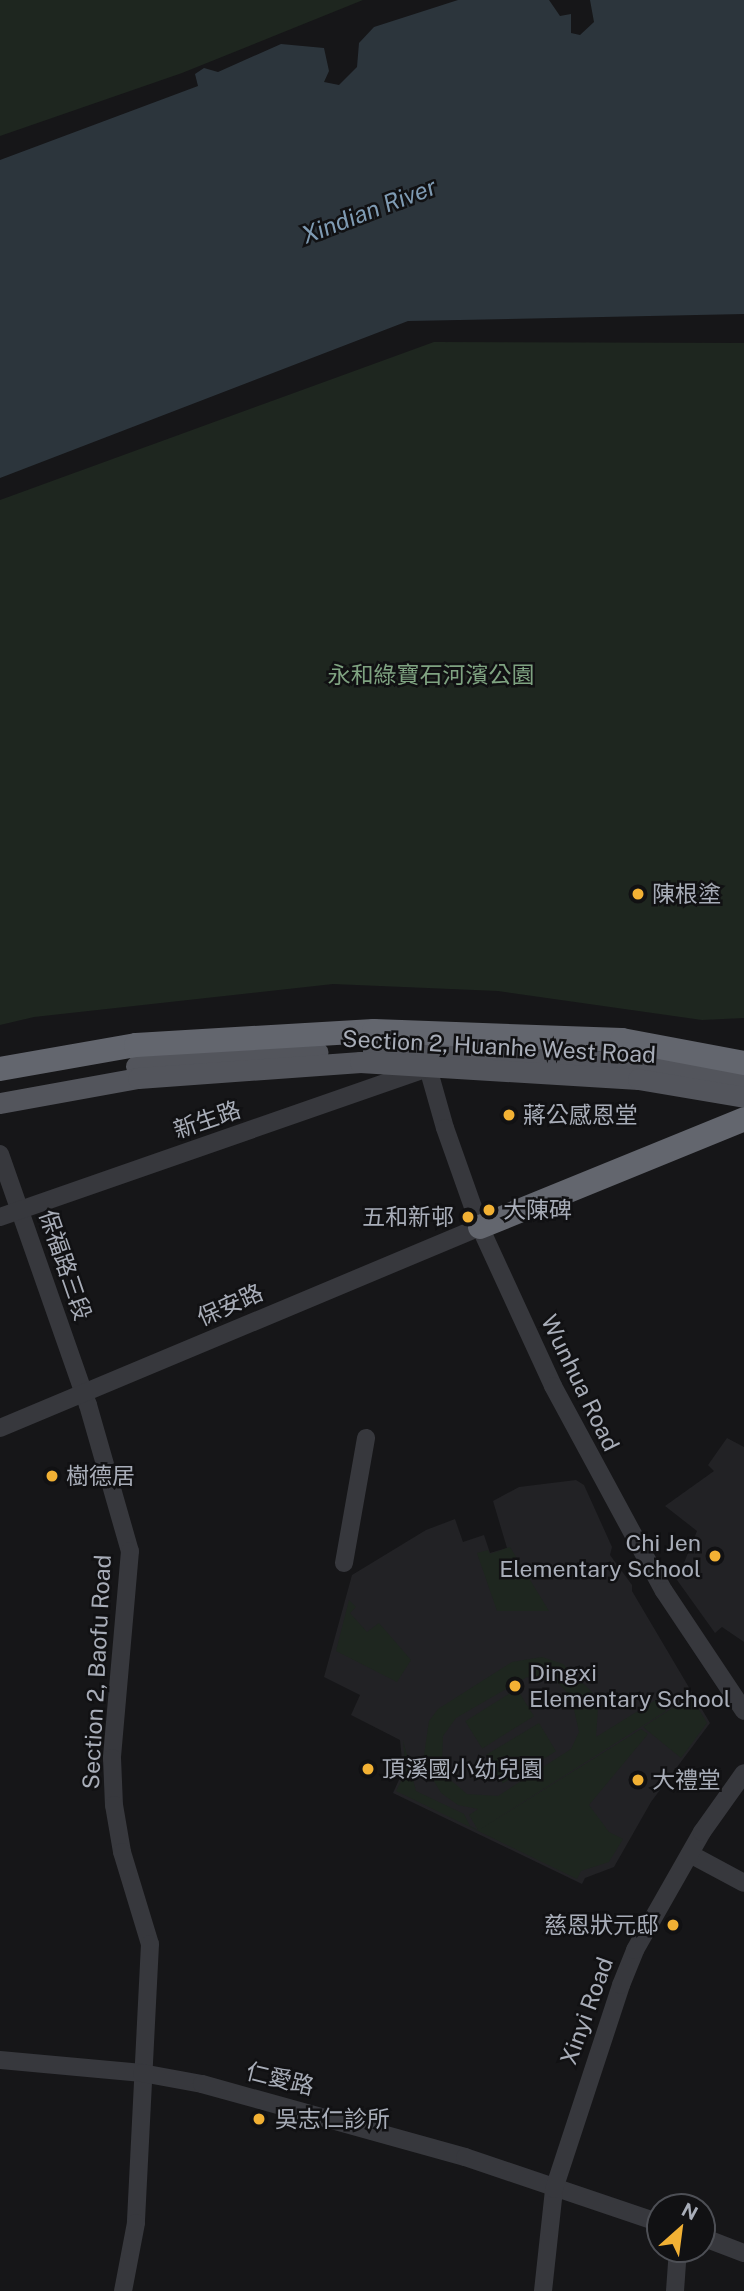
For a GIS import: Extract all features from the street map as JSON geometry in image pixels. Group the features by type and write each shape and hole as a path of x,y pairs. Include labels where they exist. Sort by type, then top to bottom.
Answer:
{"highway":[{"path":"0,1069 135,1045 374,1031 622,1041 744,1063"},
{"path":"480,1227 744,1119"}],"main road":[{"name":"Section 2, Huanhe West Road","path":"0,1089 180,1059 429,1059 636,1063 744,1080"},
{"name":"Section 2, Huanhe West Road","path":"0,1103 138,1078 429,1059 638,1079 744,1097"}],"street":[{"name":"新生路","path":"0,1217 429,1059"},
{"name":"Wunhua Road","path":"429,1059 480,1227 597,1475 691,1634 744,1711"},
{"name":"保福路三段","path":"0,1154 82,1393"},
{"name":"保安路","path":"0,1428 480,1227"},
{"name":"Section 2, Baofu Road","path":"82,1393 130,1552 112,1758 122,1852 150,1944 136,2223 123,2291"},
{"path":"344,1563 366,1438"},
{"name":"Xinyi Road","path":"543,2291 554,2189 625,1974 691,1854 744,1773"},
{"path":"691,1854 744,1883"},
{"name":"仁愛路","path":"0,2060 142,2073 318,2114 466,2157 554,2189 646,2218"},
{"path":"716,2242 744,2253"},
{"path":"675,2291 677,2263"}],"shaded area":[{"name":"Chi Jen Elementary School","path":"727,1438 744,1447 744,1642 722,1627 715,1633 677,1580 697,1531 665,1506 714,1471 708,1465"},
{"name":"Dingxi Elementary School","path":"576,1480 584,1485 612,1547 610,1555 632,1585 632,1591 710,1723 651,1802 614,1867 585,1878 582,1884 393,1793 403,1771 400,1740 351,1715 360,1695 324,1677 352,1575 426,1530 455,1519 463,1542 484,1535 490,1553 507,1548 493,1501 519,1487"}],"green space":[{"path":"0,0 363,0 182,73 0,136"},
{"name":"永和綠寶石河濱公園","path":"434,342 744,343 744,1018 702,1020 498,991 333,984 34,1017 0,1025 0,500"},
{"path":"510,1547 549,1611 497,1611 477,1553 488,1550 490,1554"},
{"path":"349,1600 356,1607 350,1613 367,1632 379,1623 411,1660 397,1682 336,1651"},
{"path":"542,1657 563,1664 592,1692 598,1708 596,1737 659,1698 666,1711 479,1830 641,1729 648,1734 589,1805 609,1832 623,1839 609,1862 581,1871 577,1879 396,1791 406,1772 403,1740 416,1791 464,1814 470,1826 478,1830 469,1815 478,1809 458,1805 441,1793 423,1762 429,1721 438,1709 512,1662","holes":["527,1677 558,1683 571,1696 579,1732 571,1749 498,1796 467,1794 447,1777 442,1764 443,1736 456,1718"]},
{"path":"517,1689 534,1716 482,1748 465,1721"},
{"path":"691,1696 707,1723 681,1758 643,1727"},
{"path":"539,1723 556,1751 503,1783 486,1755"}],"water":[{"name":"Xindian River","path":"458,0 549,0 560,16 571,14 571,33 580,35 594,22 590,0 744,0 744,314 408,321 0,478 0,160 198,86 195,74 204,68 218,72 281,44 324,48 329,71 324,82 339,85 357,67 359,43 374,27"}],"place":[{"name":"陳根塗","path":"638,894"},
{"name":"蔣公感恩堂","path":"509,1115"},
{"name":"大陳碑","path":"489,1210"},
{"name":"五和新邨","path":"468,1217"},
{"name":"樹德居","path":"52,1476"},
{"name":"Chi Jen Elementary School","path":"715,1556"},
{"name":"Dingxi Elementary School","path":"515,1686"},
{"name":"頂溪國小幼兒園","path":"368,1769"},
{"name":"大禮堂","path":"638,1780"},
{"name":"慈恩狀元邸","path":"673,1925"},
{"name":"吳志仁診所","path":"259,2119"}]}
